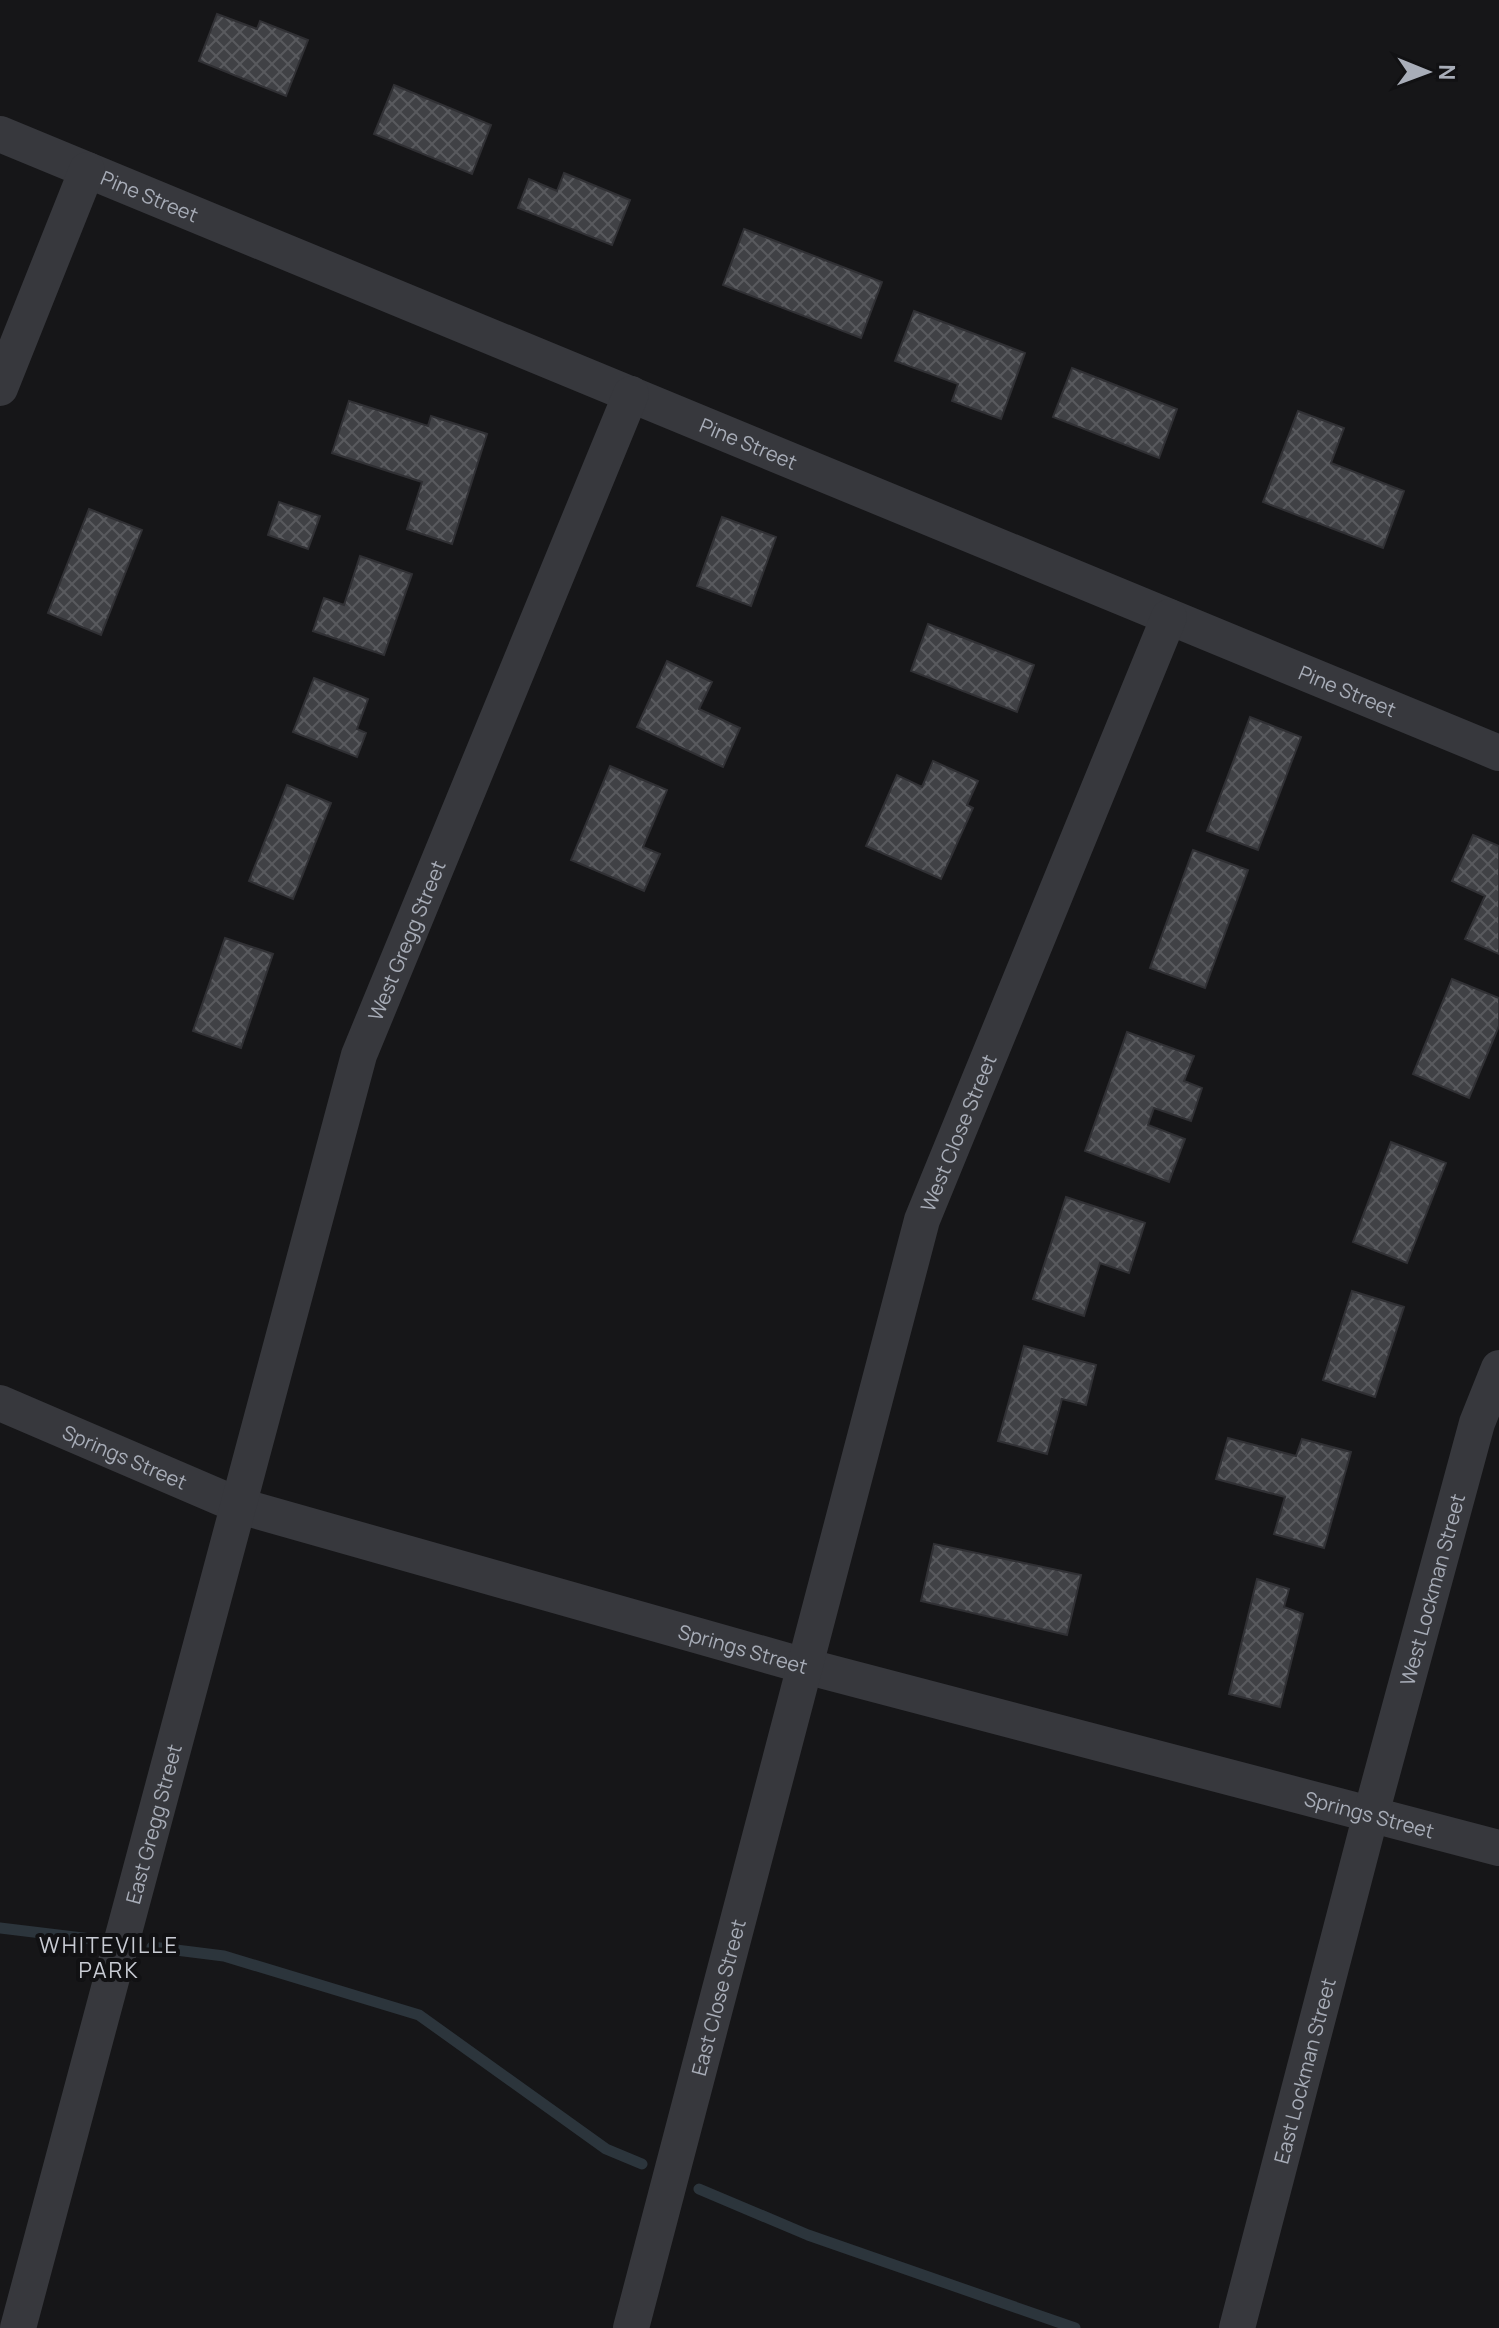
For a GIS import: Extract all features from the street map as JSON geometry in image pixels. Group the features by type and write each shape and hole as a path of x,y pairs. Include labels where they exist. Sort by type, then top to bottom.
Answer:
{"street":[{"name":"Pine Street","path":"0,134 1499,753"},
{"path":"0,388 87,170"},
{"name":"West Gregg Street","path":"240,1506 359,1055 631,394"},
{"name":"West Close Street","path":"805,1666 922,1220 1169,617"},
{"name":"West Lockman Street","path":"1371,1814 1477,1423 1499,1368"},
{"name":"Springs Street","path":"0,1403 240,1506 805,1666 1499,1848"},
{"name":"East Gregg Street","path":"18,2328 240,1506"},
{"name":"East Close Street","path":"631,2328 805,1666"},
{"name":"East Lockman Street","path":"1237,2328 1371,1814"}],"building":[{"path":"217,14 257,29 260,21 308,40 286,96 199,61"},
{"path":"394,85 491,125 472,174 374,134"},
{"path":"564,173 630,200 612,245 518,208 529,179 557,191"},
{"path":"744,229 882,282 861,338 723,285"},
{"path":"914,311 1025,353 1001,419 952,401 958,384 895,361"},
{"path":"1072,368 1177,409 1159,458 1053,417"},
{"path":"349,401 428,426 431,416 487,434 452,544 407,529 422,482 332,453"},
{"path":"1298,411 1344,428 1331,463 1404,491 1383,548 1263,502"},
{"path":"279,502 320,516 308,549 268,535"},
{"path":"89,509 142,530 101,635 48,613"},
{"path":"722,517 776,537 751,606 697,586"},
{"path":"360,556 412,574 384,655 313,631 324,598 344,605"},
{"path":"928,624 1034,665 1017,712 911,671"},
{"path":"667,661 712,682 699,709 740,728 723,767 637,727"},
{"path":"314,678 368,699 357,729 366,733 357,757 293,732"},
{"path":"1250,717 1301,737 1258,850 1207,831"},
{"path":"933,761 978,781 967,805 973,808 941,879 866,846 897,775 922,787"},
{"path":"610,766 667,790 643,847 660,854 644,891 571,860"},
{"path":"287,785 331,803 293,899 249,881"},
{"path":"1473,835 1499,846 1499,954 1465,939 1485,896 1452,881"},
{"path":"1193,850 1248,870 1205,988 1150,968"},
{"path":"225,938 273,954 241,1048 193,1031"},
{"path":"1452,979 1499,998 1499,1026 1469,1098 1413,1074"},
{"path":"1127,1032 1194,1056 1184,1081 1202,1088 1191,1121 1154,1108 1148,1125 1185,1139 1169,1182 1085,1151"},
{"path":"1391,1142 1446,1163 1407,1263 1353,1242"},
{"path":"1066,1197 1145,1223 1129,1273 1100,1263 1084,1316 1033,1299"},
{"path":"1352,1291 1404,1307 1375,1397 1323,1380"},
{"path":"1024,1346 1096,1365 1086,1405 1062,1399 1047,1454 998,1441"},
{"path":"1228,1438 1296,1456 1302,1439 1351,1452 1324,1548 1274,1534 1285,1497 1216,1479"},
{"path":"934,1544 1081,1575 1067,1635 921,1601"},
{"path":"1257,1579 1289,1589 1284,1607 1303,1614 1280,1707 1229,1694"}],"waterway":[{"path":"0,1928 91,1939"},
{"path":"152,1947 224,1956 419,2015 606,2149 642,2164"},
{"path":"699,2189 808,2235 1075,2328"}],"district":[{"name":"WHITEVILLE PARK","path":"109,1958"}]}
